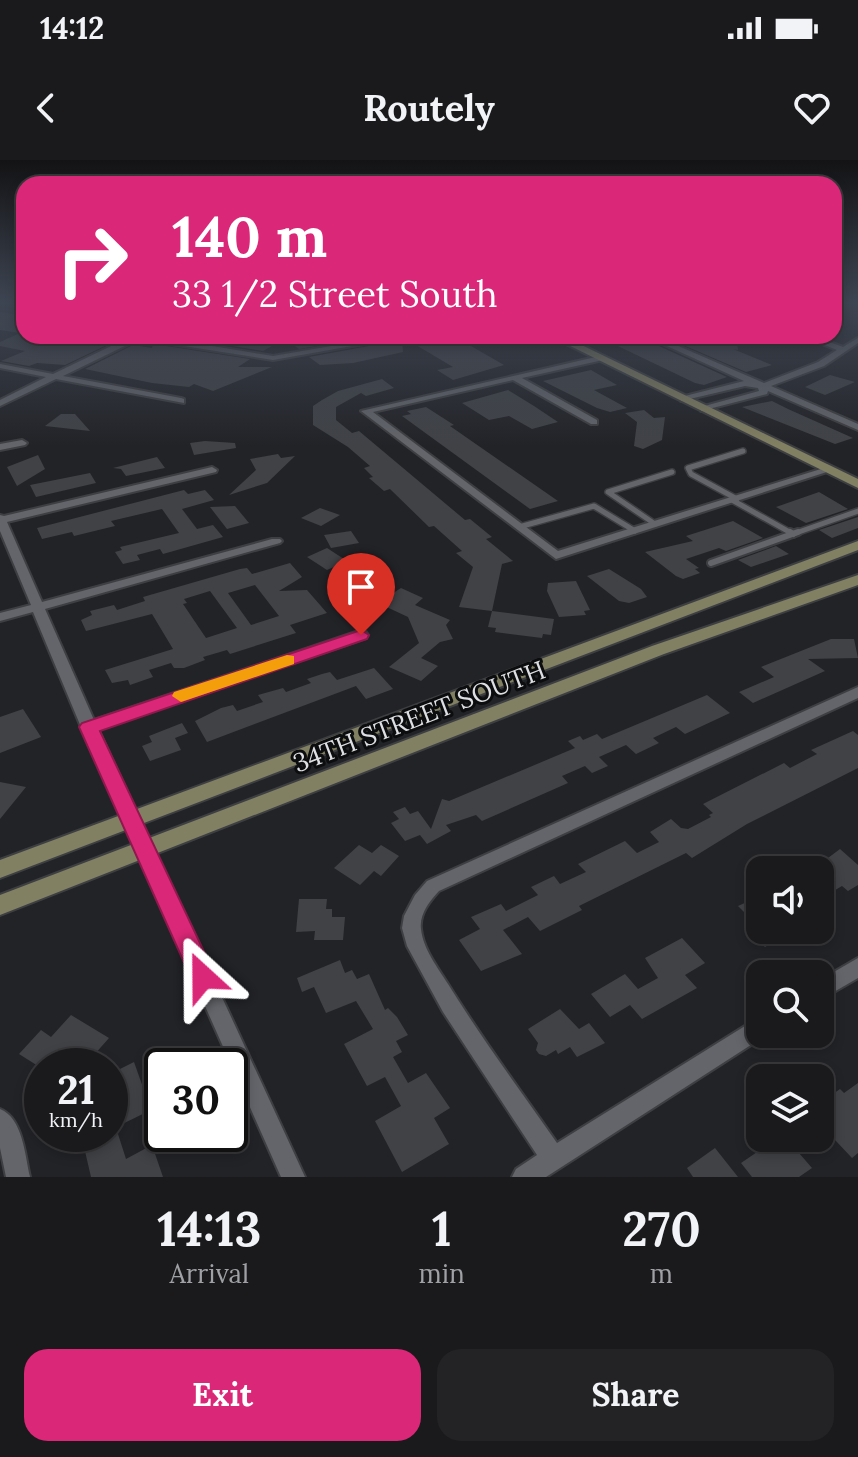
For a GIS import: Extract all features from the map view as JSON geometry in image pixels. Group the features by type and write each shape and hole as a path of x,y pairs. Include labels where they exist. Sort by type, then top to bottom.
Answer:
{"main road":[{"path":"585,350 858,484"},
{"name":"34TH STREET SOUTH","path":"0,869 858,545"},
{"name":"34TH STREET SOUTH","path":"0,905 658,650 858,580"}],"street":[{"path":"0,403 108,350"},
{"path":"226,350 273,358 318,350"},
{"path":"682,350 858,427"},
{"path":"684,399 745,383 762,386 807,371 840,350"},
{"path":"600,358 366,411 556,555 828,470"},
{"path":"0,366 181,401"},
{"path":"514,377 594,422"},
{"path":"704,409 764,392 762,386"},
{"path":"0,447 22,443"},
{"path":"212,470 0,519 40,606 89,727 293,1177"},
{"path":"0,617 276,541"},
{"path":"89,727 361,635"},
{"path":"553,1158 433,978 415,945 413,916 424,895 433,886 858,692"},
{"path":"834,982 858,967"},
{"path":"524,1177 746,1037"},
{"path":"0,1120 9,1136 18,1177"}],"lane":[{"path":"743,451 688,468 691,474 793,534"},
{"path":"655,524 608,492 672,472"},
{"path":"519,527 583,506 594,506 635,531"},
{"path":"711,563 858,511"}],"building":[{"path":"22,350 95,350 65,365 37,363 29,366 1,361 25,351"},
{"path":"122,350 195,350 250,359 238,367 272,367 213,391 194,384 189,387 152,383 85,369"},
{"path":"345,350 403,352 353,363 320,365 309,357"},
{"path":"425,350 479,350 504,365 453,380 437,370 453,367"},
{"path":"627,350 669,350 727,377 704,385"},
{"path":"696,350 737,350 772,365 746,372"},
{"path":"591,370 617,385 594,390 627,408 610,412 597,408 543,381"},
{"path":"830,375 855,382 825,395 805,387"},
{"path":"382,379 394,388 366,396 361,393 336,407 336,420 352,433 359,431 465,520 470,519 492,537 486,539 513,561 502,564 492,611 459,607 473,567 456,553 462,551 434,526 429,527 390,489 384,491 369,478 373,477 364,468 370,466 348,447 313,425 313,406 322,400 338,391"},
{"path":"508,390 558,422 532,429 509,416 489,420 462,403"},
{"path":"772,401 853,438 835,444 742,407"},
{"path":"426,407 558,501 530,509 402,416 411,414 407,411"},
{"path":"644,410 654,418 665,417 662,440 643,449 634,446 637,422 625,413"},
{"path":"61,414 75,414 90,431 45,426"},
{"path":"190,443 235,443 236,448 194,455"},
{"path":"278,454 281,458 295,456 267,483 229,495 256,470 250,459"},
{"path":"38,455 45,469 17,486 7,467"},
{"path":"157,457 165,468 126,476 121,469 113,468"},
{"path":"90,473 96,483 36,497 30,485"},
{"path":"184,490 188,494 205,490 214,500 182,509 197,529 213,525 223,537 163,554 160,549 137,555 140,560 123,564 115,552 122,550 120,547 179,533 162,509 111,521 115,526 74,536 72,532 42,539 37,528"},
{"path":"819,492 848,509 806,523 776,507"},
{"path":"235,506 249,523 227,529 210,507"},
{"path":"320,508 340,515 321,526 301,518"},
{"path":"858,517 858,528 832,538 819,530"},
{"path":"733,521 763,538 726,551 719,548 686,559 699,568 695,569 700,573 683,579 645,552 693,541 686,536"},
{"path":"351,531 359,543 331,548 324,535"},
{"path":"776,546 789,554 751,567 738,560"},
{"path":"327,548 347,561 327,570 307,557"},
{"path":"290,563 302,577 279,591 307,590 327,613 290,625 296,633 230,654 227,650 203,657 205,660 184,668 174,668 171,663 149,670 153,677 130,685 128,680 112,683 105,670 173,649 152,614 86,631 81,620 92,615 90,611 114,605 117,610 145,601 143,597 240,569 247,568 252,574","holes":["255,585 279,616 251,625 228,593","210,591 237,628 206,638 183,604 187,603 184,599"]},
{"path":"609,569 641,589 647,597 629,603 619,601 587,576"},
{"path":"576,581 590,610 584,611 586,615 559,617 547,591 548,583"},
{"path":"361,587 364,605 335,606 335,588"},
{"path":"401,588 423,598 415,605 450,620 446,625 453,639 440,642 421,658 438,666 421,681 389,667 419,643 408,617 378,603"},
{"path":"492,611 554,619 551,635 543,634 542,638 495,632 496,628 488,627"},
{"path":"831,639 854,639 858,658 808,659 825,671 753,703 739,692 774,677 761,667"},
{"path":"374,668 393,689 366,699 356,686 207,742 195,721 221,708 233,705 237,711 263,702 258,695 283,688 286,692 311,683 307,679 322,674 330,672 337,680"},
{"path":"707,695 730,713 685,734 676,727 653,738 659,743 636,754 626,745 599,757 608,766 592,773 585,766 562,776 568,783 482,821 476,815 446,825 451,831 427,844 420,835 405,841 391,823 399,819 393,812 405,807 410,814 418,811 431,829 442,799 449,801 575,748 568,741 580,736 583,740 597,734 602,739"},
{"path":"23,709 41,737 0,753 0,717"},
{"path":"182,723 188,733 175,738 181,750 150,761 142,746 152,742 149,736"},
{"path":"853,731 858,735 858,768 747,824 692,858 686,853 579,906 582,910 540,931 528,917 503,930 522,954 481,971 459,940 480,929 471,917 501,904 506,911 538,895 531,887 554,876 560,884 586,872 578,864 625,841 637,853 659,842 650,832 671,819 681,828 688,829 711,817 709,815 713,813 703,804 784,763 790,768 817,754 811,750"},
{"path":"0,782 26,787 0,819"},
{"path":"359,845 372,853 381,845 399,856 381,876 374,871 360,885 334,868"},
{"path":"840,849 858,865 858,885 848,891 842,886 834,891 834,856 831,856"},
{"path":"299,899 327,899 326,909 332,909 332,917 345,917 343,940 314,940 315,931 296,932"},
{"path":"746,902 746,914 738,906"},
{"path":"682,938 705,963 685,975 697,988 642,1019 630,1005 610,1017 591,994 625,974 638,989 658,978 645,958"},
{"path":"340,960 345,973 352,970 357,979 369,974 385,1010 388,1008 397,1017 408,1035 396,1041 402,1052 393,1057 408,1083 426,1073 450,1108 434,1118 449,1144 402,1172 375,1121 401,1106 385,1077 367,1086 344,1044 373,1029 356,1001 326,1013 314,987 302,992 297,978"},
{"path":"560,1009 579,1029 589,1023 605,1043 577,1057 570,1047 558,1054 556,1050 546,1056 539,1054 536,1050 538,1043 528,1029"},
{"path":"71,1015 109,1038 100,1048 24,1048 41,1030 51,1037"},
{"path":"134,1062 144,1090 144,1113 128,1121 128,1065"},
{"path":"858,1083 858,1153 852,1158 834,1139 834,1093 840,1089 844,1093"},
{"path":"715,1148 738,1177 693,1177 687,1168"},
{"path":"144,1149 144,1152 154,1152 163,1177 91,1177 85,1152 124,1152 126,1159"},
{"path":"757,1152 798,1152 812,1168 799,1177 752,1177 741,1163"}],"slow traffic":[{"path":"181,696 287,660"}],"route":[{"path":"203,977 89,727 361,635"}]}
